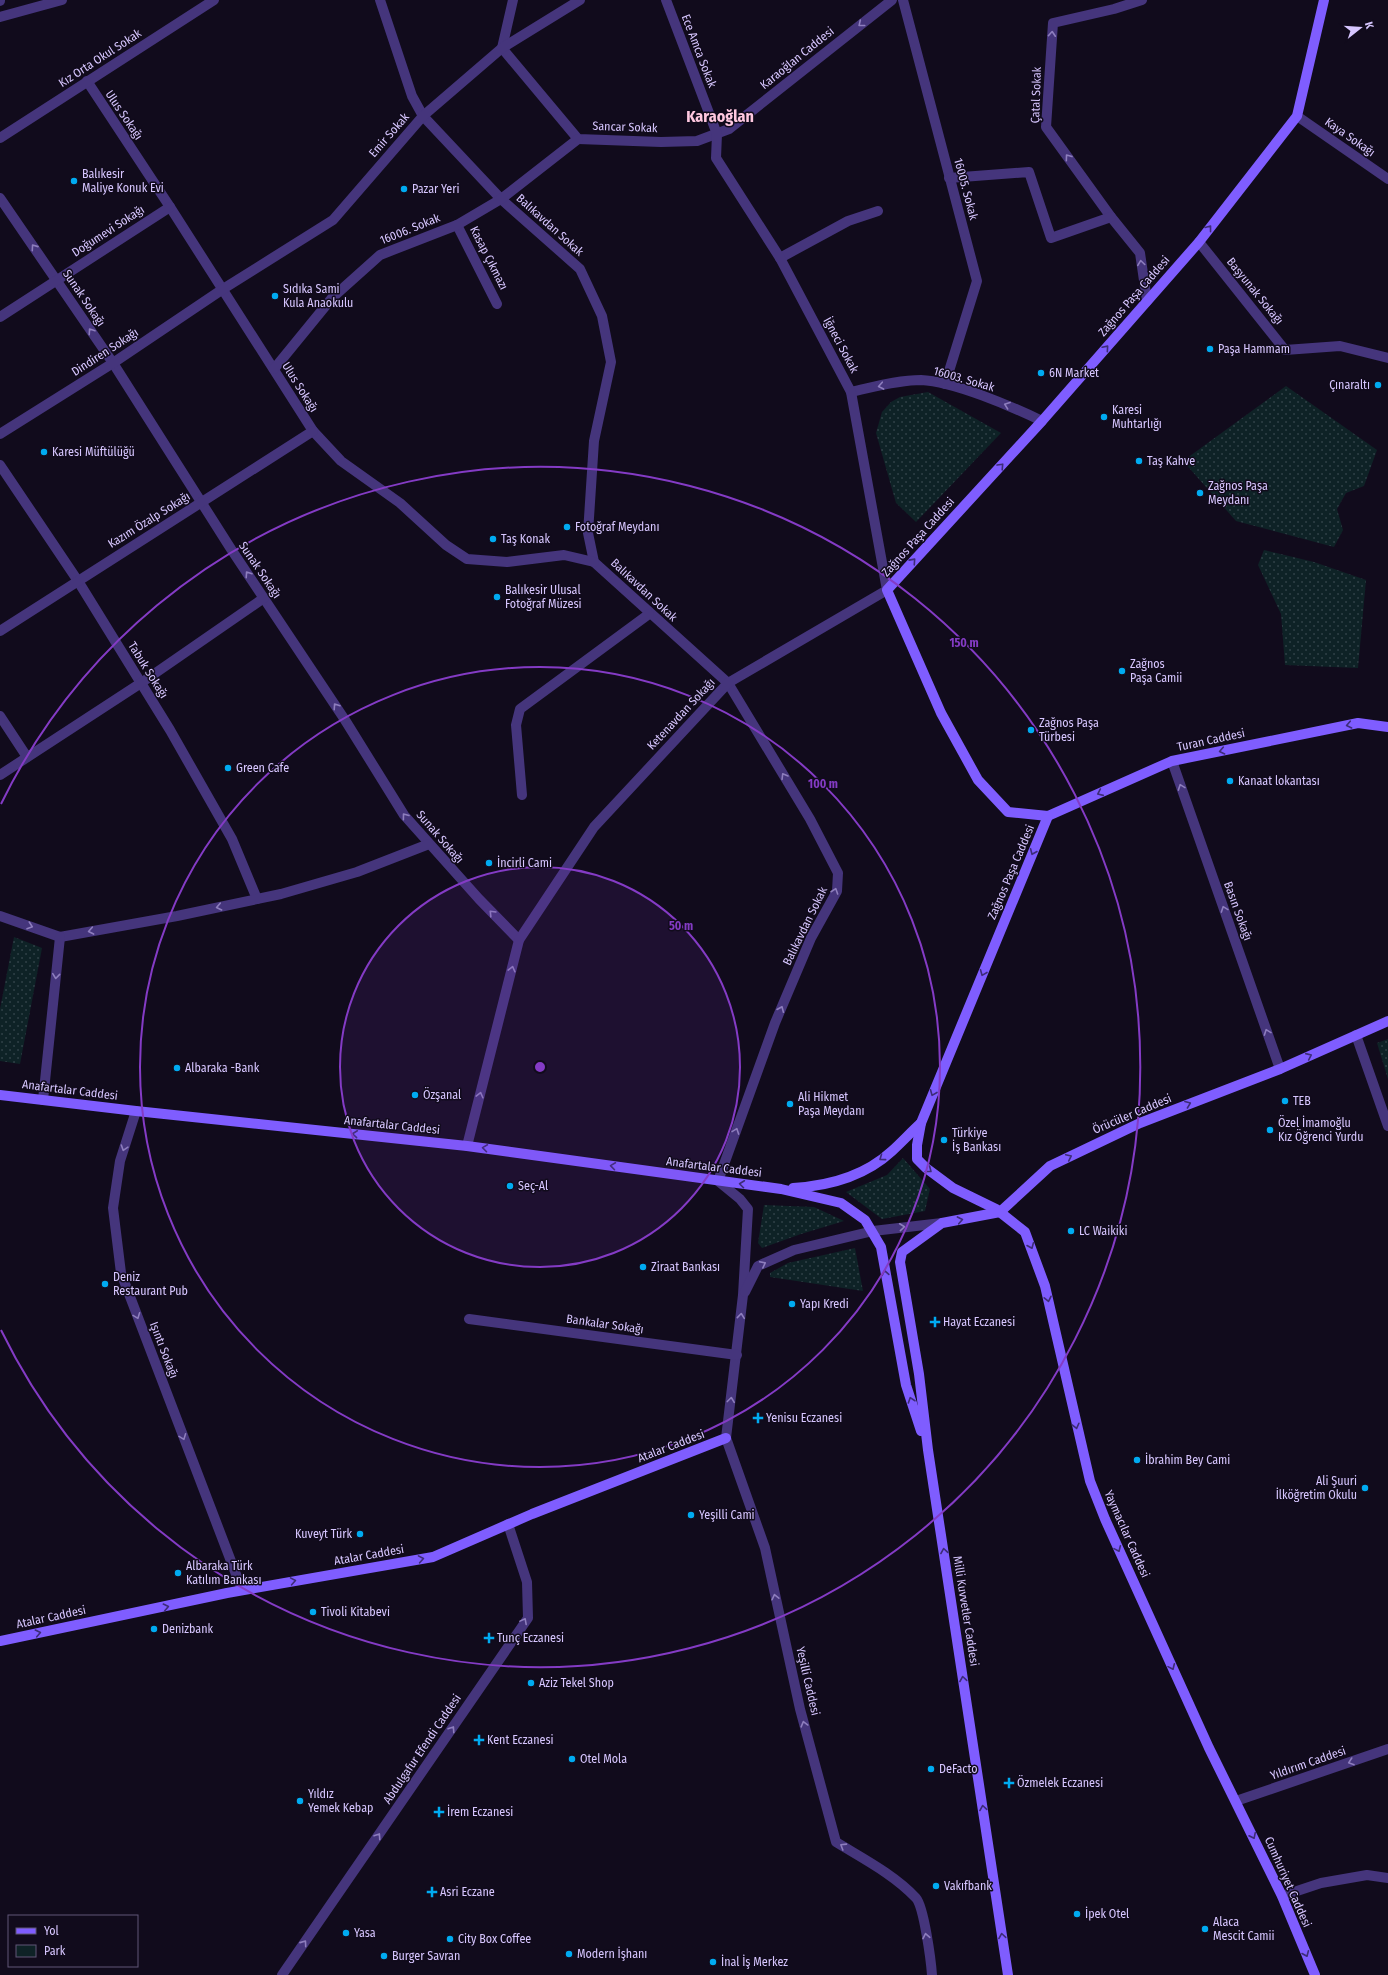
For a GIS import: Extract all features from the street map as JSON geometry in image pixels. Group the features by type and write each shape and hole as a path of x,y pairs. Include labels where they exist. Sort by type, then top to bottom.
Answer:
{"main road":[{"name":"Zağnos Paşa Caddesi","path":"921,1123 1048,816 1008,812 978,780 941,712 887,590 1042,421 1199,242 1297,116 1324,0"},
{"name":"Turan Caddesi","path":"1048,816 1172,761 1358,723 1388,727"},
{"name":"Örücüler Caddesi","path":"1000,1212 1050,1166 1140,1123 1280,1068 1388,1021"},
{"name":"Anafartalar Caddesi","path":"0,1094 136,1111 467,1146 718,1181 781,1188"},
{"path":"781,1188 815,1187 830,1183 870,1167 892,1151 921,1123"},
{"name":"Yaymacılar Caddesi","path":"921,1123 917,1145 917,1159 926,1168 953,1188 1000,1212 1025,1232 1045,1286 1090,1481 1105,1519 1206,1741 1236,1801"},
{"path":"781,1188 841,1203 865,1220 873,1230 881,1247 906,1385 928,1450"},
{"path":"942,1223 1000,1212"},
{"name":"Milli Kuvvetler Caddesi","path":"942,1223 902,1252 900,1262 919,1374 928,1450 1008,1975"},
{"name":"Atalar Caddesi","path":"0,1641 242,1590 433,1557 508,1524 726,1438"},
{"name":"Cumhuriyet Caddesi","path":"1236,1801 1282,1896 1315,1975"}],"street":[{"path":"0,17 62,0"},
{"name":"Kız Orta Okul Sokak","path":"0,138 86,81 214,0"},
{"name":"Balıkavdan Sokak","path":"380,0 412,96 423,116 500,199 580,269 602,316 611,362 594,441 588,533 594,562 649,614 728,683 810,819 838,873 837,890 811,938 775,1023 718,1181"},
{"path":"502,48 513,0"},
{"name":"Emir Sokak","path":"223,289 333,220 423,116 502,48 580,0"},
{"name":"Ece Amca Sokak","path":"666,0 717,134"},
{"name":"Karaoğlan Caddesi","path":"717,134 729,129 892,0"},
{"name":"16005. Sokak","path":"903,0 977,281 945,384"},
{"name":"Çatal Sokak","path":"1142,0 1114,9 1053,23 1046,127 1110,217 1140,253 1147,301"},
{"name":"Sancar Sokak","path":"502,48 578,138 661,142 697,141 717,134"},
{"name":"Ulus Sokağı","path":"86,81 170,207 313,431 341,461 400,503 446,545 467,559 506,562 564,555 594,562"},
{"name":"Kaya Sokağı","path":"1297,116 1388,179"},
{"name":"İğneci Sokak","path":"717,134 716,158 780,258 851,392 887,590"},
{"name":"16006. Sokak","path":"274,369 332,298 380,255 457,224 500,199 578,138"},
{"path":"949,178 1029,172 1051,238 1110,217"},
{"name":"Sunak Sokağı","path":"0,198 113,363 201,502 345,720 404,815 479,899 520,940"},
{"name":"Doğumevi Sokağı","path":"0,317 170,207"},
{"path":"780,258 848,221 878,211"},
{"name":"Kasap Çıkmazı","path":"457,224 497,304"},
{"name":"Başyunak Sokağı","path":"1199,242 1285,350 1340,346 1388,358"},
{"name":"Dindiren Sokağı","path":"0,434 113,363 223,289"},
{"name":"16003. Sokak","path":"851,392 921,380 945,384 1014,408 1042,421"},
{"name":"Kazım Özalp Sokağı","path":"0,631 313,431"},
{"name":"Tabuk Sokağı","path":"0,465 78,581 141,683 232,839 257,899"},
{"name":"Ketenavdan Sokağı","path":"467,1146 520,940 594,827 728,683 887,590"},
{"path":"0,775 141,683 264,598"},
{"path":"522,795 516,725 520,709 649,614"},
{"path":"0,716 27,757"},
{"name":"Basın Sokağı","path":"1172,761 1280,1068"},
{"path":"0,916 60,937 177,916 257,899 357,872 429,844"},
{"path":"43,1100 60,937"},
{"path":"1356,1035 1388,1126"},
{"name":"Işıntı Sokağı","path":"136,1111 120,1161 113,1208 120,1273 242,1590"},
{"name":"Yeşilli Caddesi","path":"718,1181 740,1199 748,1209 743,1295 726,1438 764,1548 800,1709 836,1842 886,1873 917,1899 925,1927 932,1975"},
{"path":"743,1295 758,1266 794,1250 873,1230 942,1223"},
{"name":"Bankalar Sokağı","path":"469,1319 737,1355"},
{"name":"Abdulgafur Efendi Caddesi","path":"282,1975 528,1618 527,1582 508,1524"},
{"name":"Yıldırım Caddesi","path":"1236,1801 1388,1749"},
{"path":"1282,1896 1321,1883 1367,1875 1388,1878"}],"green space":[{"path":"1286,386 1377,450 1364,486 1346,493 1337,509 1343,530 1334,547 1236,521 1183,461"},
{"path":"928,392 1001,433 916,522 896,503 876,433 882,412 891,402 900,397"},
{"path":"1264,550 1314,562 1366,580 1358,668 1285,665 1281,614 1258,565"},
{"path":"14,937 42,948 20,1064 0,1061 0,1009"},
{"path":"1388,1039 1388,1079 1377,1043"},
{"path":"903,1158 930,1189 925,1211 882,1219 846,1192 887,1175"},
{"path":"764,1205 814,1207 844,1221 762,1248 758,1243"},
{"path":"855,1248 863,1291 770,1277 770,1273 788,1263"}],"place":[{"name":"Balıkesir Maliye Konuk Evi","path":"74,181"},
{"name":"Pazar Yeri","path":"404,189"},
{"name":"Sıdıka Sami Kula Anaokulu","path":"275,296"},
{"name":"Paşa Hammam","path":"1210,349"},
{"name":"6N Market","path":"1041,373"},
{"name":"Çınaraltı","path":"1378,385"},
{"name":"Karesi Muhtarlığı","path":"1104,417"},
{"name":"Karesi Müftülüğü","path":"44,452"},
{"name":"Taş Kahve","path":"1139,461"},
{"name":"Zağnos Paşa Meydanı","path":"1200,493"},
{"name":"Fotoğraf Meydanı","path":"567,527"},
{"name":"Taş Konak","path":"493,539"},
{"name":"Balıkesir Ulusal Fotoğraf Müzesi","path":"497,597"},
{"name":"Zağnos Paşa Camii","path":"1122,671"},
{"name":"Zağnos Paşa Türbesi","path":"1031,730"},
{"name":"Green Cafe","path":"228,768"},
{"name":"Kanaat lokantası","path":"1230,781"},
{"name":"İncirli Cami","path":"489,863"},
{"name":"Albaraka -Bank","path":"177,1068"},
{"name":"Özşanal","path":"415,1095"},
{"name":"TEB","path":"1285,1101"},
{"name":"Ali Hikmet Paşa Meydanı","path":"790,1104"},
{"name":"Özel İmamoğlu Kız Öğrenci Yurdu","path":"1270,1130"},
{"name":"Türkiye İş Bankası","path":"944,1140"},
{"name":"Seç-Al","path":"510,1186"},
{"name":"LC Waikiki","path":"1071,1231"},
{"name":"Ziraat Bankası","path":"643,1267"},
{"name":"Deniz Restaurant Pub","path":"105,1284"},
{"name":"Yapı Kredi","path":"792,1304"},
{"name":"Hayat Eczanesi","path":"935,1322"},
{"name":"Yenisu Eczanesi","path":"758,1418"},
{"name":"İbrahim Bey Cami","path":"1137,1460"},
{"name":"Ali Şuuri İlköğretim Okulu","path":"1365,1488"},
{"name":"Yeşilli Cami","path":"691,1515"},
{"name":"Kuveyt Türk","path":"360,1534"},
{"name":"Albaraka Türk Katılım Bankası","path":"178,1573"},
{"name":"Tivoli Kitabevi","path":"313,1612"},
{"name":"Denizbank","path":"154,1629"},
{"name":"Tunç Eczanesi","path":"489,1638"},
{"name":"Aziz Tekel Shop","path":"531,1683"},
{"name":"Kent Eczanesi","path":"479,1740"},
{"name":"Otel Mola","path":"572,1759"},
{"name":"DeFacto","path":"931,1769"},
{"name":"Özmelek Eczanesi","path":"1009,1783"},
{"name":"Yıldız Yemek Kebap","path":"300,1801"},
{"name":"İrem Eczanesi","path":"439,1812"},
{"name":"Vakıfbank","path":"936,1886"},
{"name":"Asri Eczane","path":"432,1892"},
{"name":"İpek Otel","path":"1077,1914"},
{"name":"Alaca Mescit Camii","path":"1205,1929"},
{"name":"Yasa","path":"346,1933"},
{"name":"City Box Coffee","path":"450,1939"},
{"name":"Modern İşhanı","path":"569,1954"},
{"name":"Burger Savran","path":"384,1956"},
{"name":"İnal İş Merkez","path":"713,1962"}],"district":[{"name":"Karaoğlan","path":"720,116"}]}
